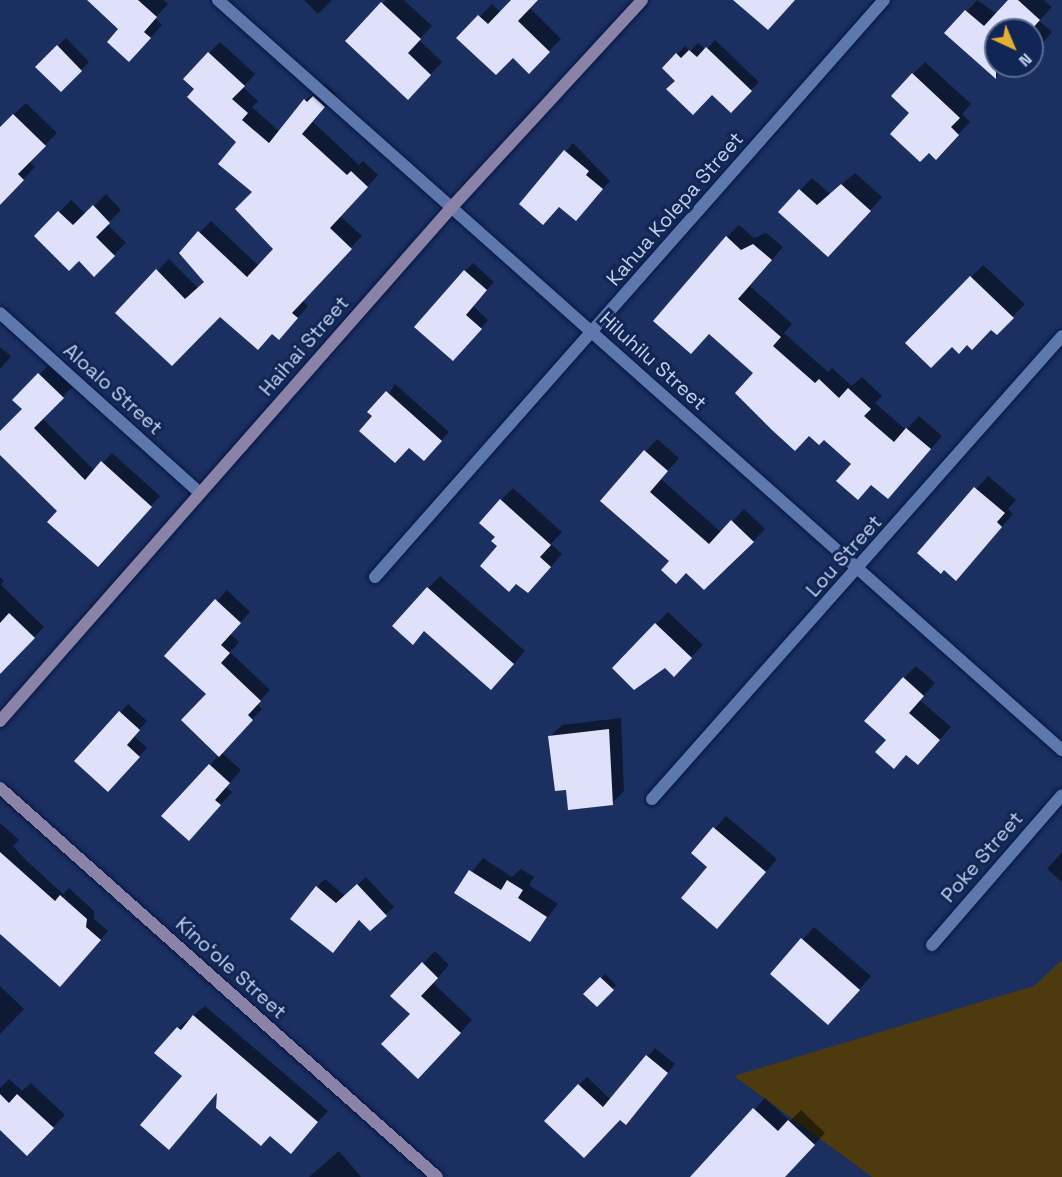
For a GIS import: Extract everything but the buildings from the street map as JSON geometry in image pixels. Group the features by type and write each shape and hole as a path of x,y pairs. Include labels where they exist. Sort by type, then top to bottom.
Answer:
{"street":[{"name":"Hiluhilu Street","path":"218,0 1062,750"},
{"name":"Haihai Street","path":"0,721 451,208 642,0"},
{"name":"Kahua Kolepa Street","path":"375,577 884,0"},
{"name":"Aloalo Street","path":"0,313 200,493"},
{"name":"Lou Street","path":"652,799 858,570 1062,336"},
{"name":"Kinoʻole Street","path":"0,788 436,1177"},
{"name":"Poke Street","path":"932,945 1062,795"}],"shaded area":[{"path":"1062,960 1062,1177 872,1177 734,1076 1034,986"}]}
